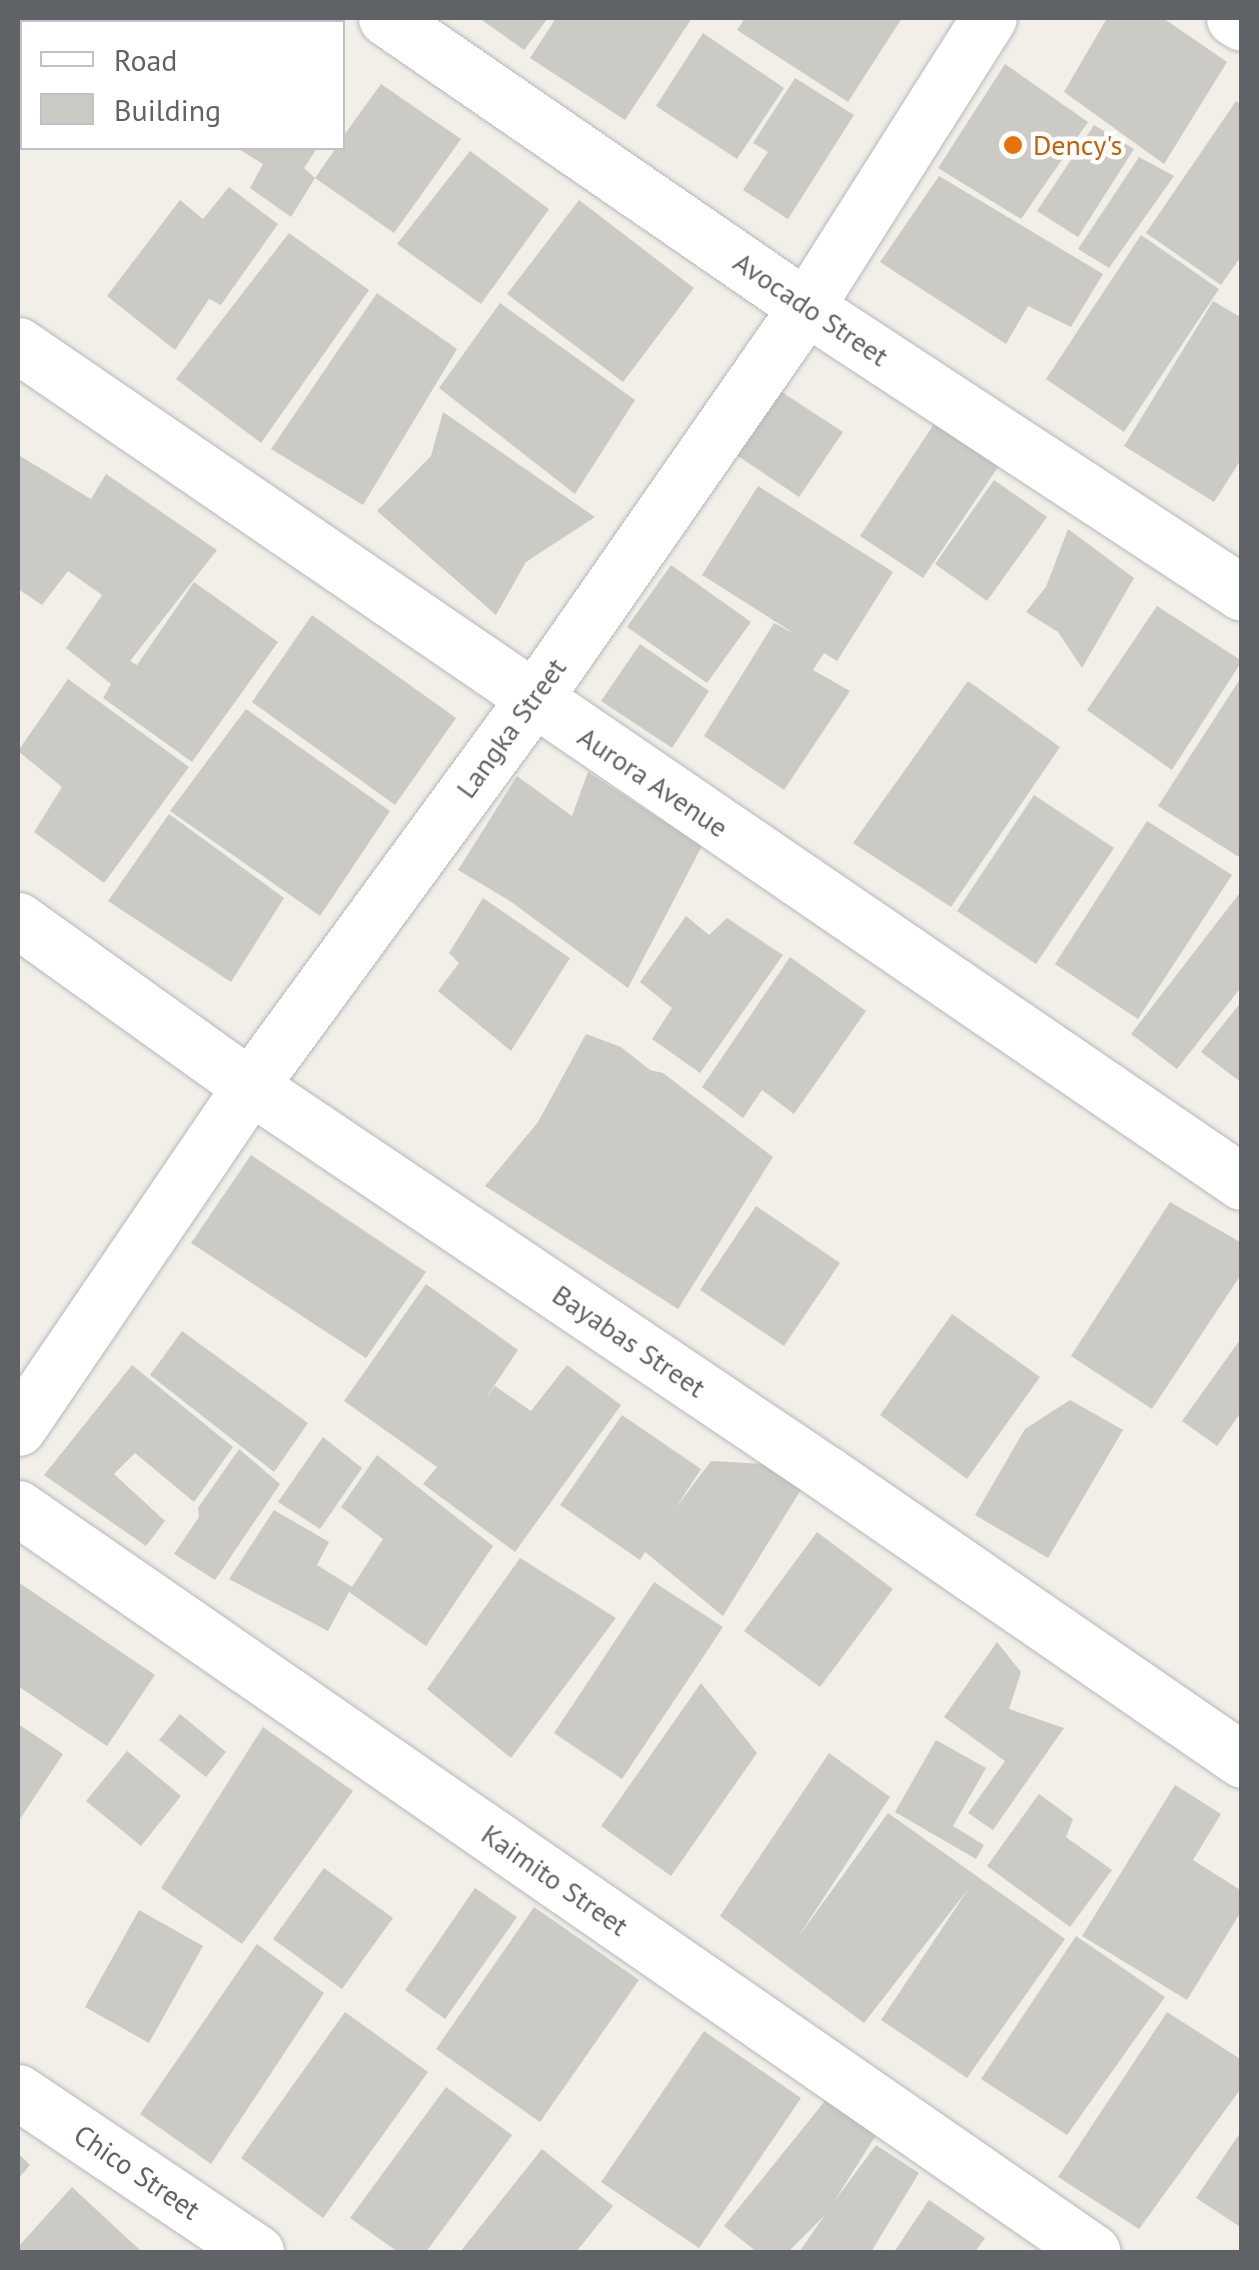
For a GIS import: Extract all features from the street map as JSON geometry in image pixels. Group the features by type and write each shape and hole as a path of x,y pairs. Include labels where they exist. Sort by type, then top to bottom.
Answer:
{"street":[{"name":"Avocado Street","path":"386,18 806,307 1242,593"},
{"name":"Langka Street","path":"18,1428 250,1086 532,700 806,307 989,18"},
{"path":"1234,18 1242,23"},
{"name":"Aurora Avenue","path":"18,345 1242,1182"},
{"name":"Bayabas Street","path":"18,920 250,1086 827,1474 1242,1760"},
{"name":"Kaimito Street","path":"18,1508 1094,2252"},
{"name":"Chico Street","path":"18,2092 256,2252"}],"building":[{"path":"257,18 260,20 146,20"},
{"path":"479,18 548,18 524,50"},
{"path":"556,18 692,18 625,120 530,58"},
{"path":"745,18 902,18 848,102 737,30"},
{"path":"1107,18 1163,18 1227,62 1164,164 1064,92"},
{"path":"703,33 784,88 737,159 656,106"},
{"name":"Dency's","path":"1005,64 1088,122 1021,219 938,168"},
{"path":"795,78 854,115 788,219 743,190 768,152 753,143"},
{"path":"381,84 461,139 394,233 315,178 335,150 345,150 345,134"},
{"path":"1236,101 1242,105 1242,255 1221,285 1146,233"},
{"path":"1094,125 1134,149 1078,237 1037,211"},
{"path":"240,150 316,150 304,168 315,178 291,217 250,188 263,164"},
{"path":"470,151 549,209 481,304 397,244"},
{"path":"1139,157 1174,176 1109,268 1078,249"},
{"path":"939,176 1103,274 1071,327 1028,306 1006,344 880,262"},
{"path":"229,187 278,224 221,305 209,299 175,350 107,296 180,200 203,219"},
{"path":"579,200 694,288 623,382 507,294"},
{"path":"289,233 369,290 261,443 176,379"},
{"path":"1141,235 1219,289 1124,432 1046,379"},
{"path":"377,293 457,349 363,505 271,449"},
{"path":"1213,301 1242,318 1242,458 1214,502 1124,446"},
{"path":"500,303 635,400 575,494 439,388"},
{"path":"771,385 843,432 799,497 729,450"},
{"path":"443,412 595,517 526,562 496,615 377,511 431,456"},
{"path":"934,424 998,467 923,578 860,536"},
{"path":"20,456 91,499 106,474 217,550 130,661 137,665 194,582 278,642 192,762 103,698 111,684 66,648 102,595 68,571 42,605 18,589"},
{"path":"994,480 1047,517 987,601 935,564"},
{"path":"758,486 893,572 837,661 824,653 813,670 850,691 784,790 704,736 774,623 795,634 702,575"},
{"path":"1068,529 1134,578 1082,668 1058,632 1026,612 1046,587"},
{"path":"671,565 751,622 707,683 627,627"},
{"path":"1157,606 1242,661 1172,770 1087,710"},
{"path":"312,615 456,718 395,805 252,702"},
{"path":"640,644 709,691 672,748 601,701"},
{"path":"1242,676 1242,854 1239,857 1158,806"},
{"path":"68,679 189,767 104,883 34,832 62,787 18,751"},
{"path":"968,681 1060,747 951,907 853,843"},
{"path":"246,709 390,811 320,916 170,811"},
{"path":"588,772 702,846 628,988 510,901 458,870 517,776 572,816"},
{"path":"1034,795 1114,848 1036,964 957,911"},
{"path":"169,814 284,898 231,982 108,901"},
{"path":"1147,821 1232,875 1138,1019 1055,964"},
{"path":"1242,890 1242,986 1177,1069 1131,1034"},
{"path":"483,898 570,958 511,1051 438,991 459,963 449,953"},
{"path":"686,916 709,935 727,918 783,955 700,1073 652,1039 672,1008 640,982"},
{"path":"790,957 866,1011 794,1114 762,1090 743,1118 702,1087"},
{"path":"1242,1001 1242,1083 1201,1052"},
{"path":"586,1034 621,1047 650,1070 663,1073 773,1157 678,1309 485,1186 538,1122"},
{"path":"251,1155 426,1272 366,1358 191,1243"},
{"path":"1170,1202 1242,1243 1242,1273 1152,1409 1071,1356"},
{"path":"756,1206 840,1263 784,1346 700,1290"},
{"path":"426,1284 518,1350 484,1401 495,1386 531,1411 567,1365 621,1405 515,1552 423,1484 437,1467 344,1401"},
{"path":"952,1314 1040,1377 967,1479 880,1415"},
{"path":"182,1331 308,1423 274,1472 150,1375"},
{"path":"1242,1337 1242,1411 1217,1446 1182,1421"},
{"path":"132,1365 233,1447 194,1502 135,1453 114,1474 165,1521 146,1546 44,1475"},
{"path":"1070,1400 1123,1430 1048,1558 975,1515 1025,1429"},
{"path":"622,1415 701,1469 675,1509 711,1461 815,1467 723,1616 645,1552 640,1560 560,1505"},
{"path":"323,1437 362,1468 320,1529 278,1502"},
{"path":"239,1449 280,1484 215,1580 174,1554 199,1517 198,1508"},
{"path":"377,1455 493,1546 426,1646 349,1592 328,1631 229,1579 274,1510 329,1542 317,1565 352,1587 383,1539 341,1507"},
{"path":"817,1532 893,1589 820,1687 744,1631"},
{"path":"520,1558 616,1618 511,1758 427,1689"},
{"path":"18,1582 155,1675 107,1746 18,1686"},
{"path":"654,1582 723,1627 622,1779 554,1733"},
{"path":"997,1642 1021,1672 1009,1709 1064,1728 993,1830 968,1813 1005,1761 944,1717"},
{"path":"701,1683 757,1753 671,1876 601,1826"},
{"path":"180,1714 226,1752 206,1777 159,1740"},
{"path":"18,1724 63,1754 18,1822"},
{"path":"263,1727 353,1791 242,1944 161,1888"},
{"path":"936,1740 986,1768 953,1826 984,1845 976,1859 895,1812"},
{"path":"127,1751 181,1796 141,1846 86,1801"},
{"path":"829,1753 890,1797 796,1940 888,1813 1065,1939 967,2078 881,2020 969,1888 864,2023 720,1916"},
{"path":"1175,1785 1221,1814 1193,1860 1242,1891 1242,1910 1187,2000 1082,1936"},
{"path":"1039,1794 1073,1819 1066,1837 1112,1870 1070,1927 987,1866"},
{"path":"324,1868 393,1918 342,1989 273,1939"},
{"path":"475,1888 517,1917 445,2019 405,1990"},
{"path":"534,1907 639,1980 540,2122 436,2049"},
{"path":"139,1910 203,1946 149,2043 85,2007"},
{"path":"1076,1936 1165,1997 1067,2135 981,2079"},
{"path":"257,1944 324,1993 211,2164 140,2114"},
{"path":"345,2012 428,2072 323,2218 241,2158"},
{"path":"1167,2012 1242,2060 1242,2087 1139,2229 1058,2177"},
{"path":"704,2031 801,2098 699,2248 601,2182"},
{"path":"446,2087 512,2135 426,2252 398,2252 350,2218"},
{"path":"829,2096 880,2129 833,2203 876,2145 919,2173 871,2252 799,2252 825,2215 788,2252 757,2252 724,2226"},
{"path":"1242,2130 1242,2228 1196,2198"},
{"path":"542,2149 613,2206 576,2252 460,2252"},
{"path":"18,2153 30,2165 18,2179"},
{"path":"72,2187 142,2252 18,2252 18,2247"},
{"path":"929,2200 985,2238 975,2252 894,2252"}],"place":[{"name":"Dency's","path":"1013,145"}]}
